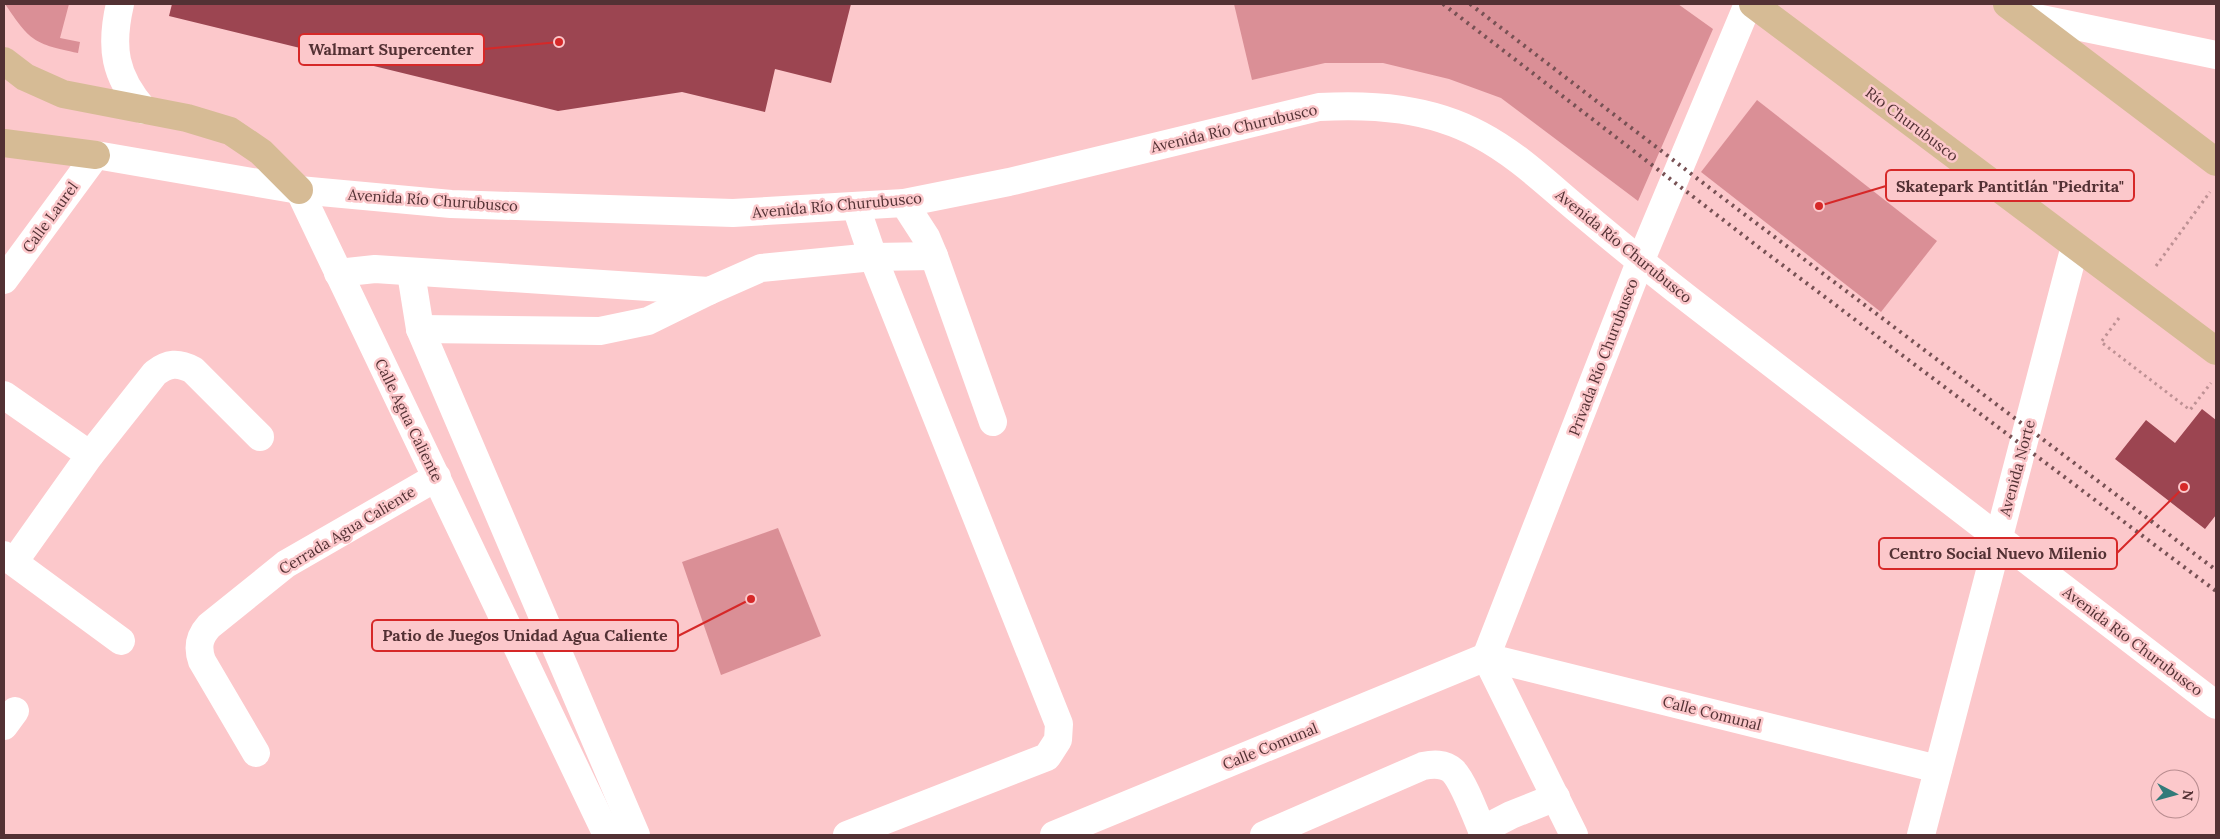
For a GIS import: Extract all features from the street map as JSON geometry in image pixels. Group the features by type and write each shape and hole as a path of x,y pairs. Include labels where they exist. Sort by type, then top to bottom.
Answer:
{"main road":[{"name":"Río Churubusco","path":"1753,4 2216,351"},
{"path":"2015,9 2216,162"},
{"path":"4,60 25,77 63,94 187,118 230,131 261,152 299,190"},
{"path":"4,143 96,155"}],"street":[{"path":"120,4 114,30 119,71 129,94 144,110"},
{"name":"Privada Río Churubusco","path":"1486,658 1640,262 1748,4"},
{"path":"2015,9 2216,55"},
{"name":"Avenida Río Churubusco","path":"299,190 451,204 723,213 856,207 904,203 1009,182 1310,109 1354,105 1388,107 1422,113 1451,122 1478,134 1504,149 1640,262 2216,704"},
{"path":"96,155 299,190"},
{"name":"Calle Laurel","path":"4,280 96,155"},
{"name":"Calle Agua Caliente","path":"299,190 607,835"},
{"path":"904,203 926,237 934,256 993,422"},
{"path":"847,835 1048,757 1058,740 1059,724 873,258 856,207"},
{"name":"Avenida Norte","path":"1921,835 2074,246"},
{"path":"420,329 600,331 648,321 761,268 873,258 934,256"},
{"path":"338,273 375,269 411,273 709,291"},
{"path":"411,273 420,329 636,835"},
{"path":"121,641 9,559 155,373 163,366 173,364 184,365 193,370 260,437"},
{"path":"4,395 90,455"},
{"name":"Cerrada Agua Caliente","path":"256,753 202,661 199,652 199,642 203,634 209,626 286,564 437,477"},
{"path":"1486,658 1574,835"},
{"name":"Calle Comunal","path":"1054,835 1486,658 1938,769"},
{"path":"1264,835 1423,766 1433,764 1443,766 1452,771 1459,780 1483,833 1511,815 1556,797"}],"path":[{"path":"2153,271 2210,192"},
{"path":"2124,310 2101,342 2190,410 2216,377"}],"shaded area":[{"path":"5,4 69,4 60,38 80,42 78,53 52,47 34,39 21,26"},
{"path":"1234,4 1678,4 1713,29 1638,201 1501,98 1449,79 1383,63 1325,63 1252,80"},
{"path":"1757,100 1937,241 1881,312 1701,172"},
{"path":"778,528 821,636 721,675 682,562"}],"building":[{"path":"172,4 851,4 831,83 775,69 765,112 682,92 558,111 169,16"},
{"path":"2202,409 2216,420 2216,515 2205,529 2115,459 2146,420 2175,443"}],"railway":[{"path":"1443,4 1761,249 2216,591"},
{"path":"1470,4 1707,186 2216,570"}],"place":[{"name":"Walmart Supercenter","path":"559,42"},
{"name":"Skatepark Pantitlán \"Piedrita\"","path":"1819,206"},
{"name":"Centro Social Nuevo Milenio","path":"2184,487"},
{"name":"Patio de Juegos Unidad Agua Caliente","path":"751,599"}]}
